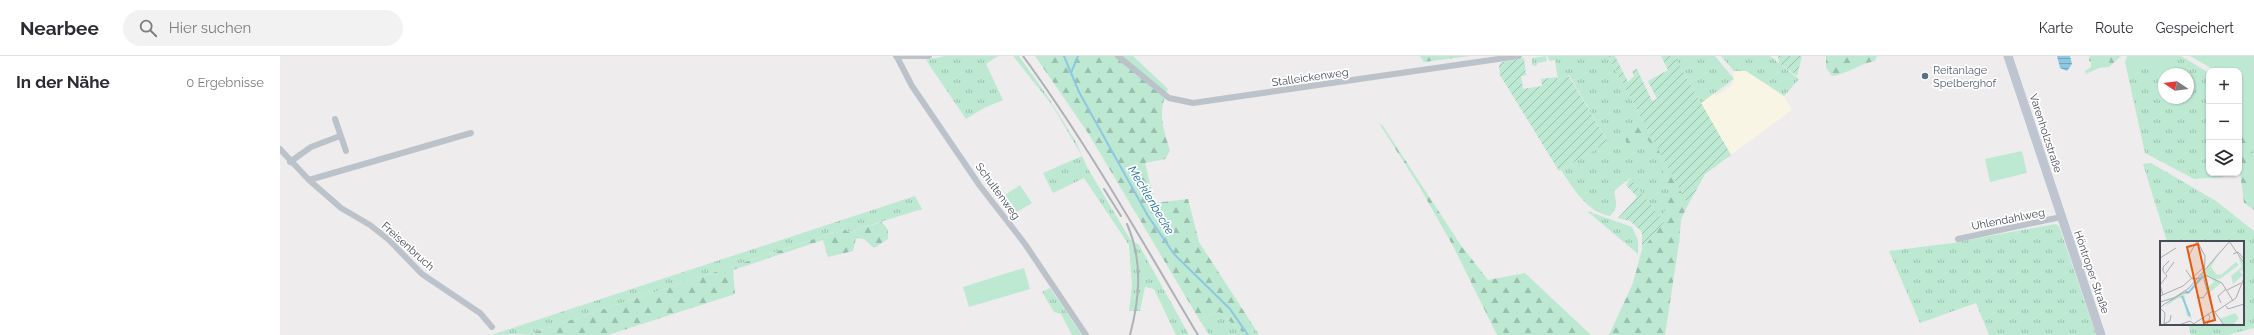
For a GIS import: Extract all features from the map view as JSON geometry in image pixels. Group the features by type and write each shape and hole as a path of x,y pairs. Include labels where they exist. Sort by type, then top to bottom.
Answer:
{"street":[{"path":"896,56 929,56"},
{"name":"Schultenweg","path":"896,56 912,86 980,186 1029,250 1086,335"},
{"name":"Stalleickenweg","path":"1118,56 1169,98 1193,103 1519,56"},
{"name":"Varenholzstraße","path":"2008,56 2061,217"},
{"path":"335,119 346,151"},
{"path":"309,180 471,133"},
{"path":"290,162 311,147 340,136"},
{"name":"Freisenbruch","path":"280,149 290,162 341,208 365,222 389,240 422,274 480,313 492,327"},
{"name":"Uhlendahlweg","path":"1958,239 2061,217"},
{"name":"Höntroper Straße","path":"2061,217 2101,335"}],"shaded area":[{"path":"1734,71 1746,71 1762,80 1784,96 1792,110 1731,155 1701,103 1714,93 1716,96 1732,85"}],"green space":[{"path":"945,56 998,56 986,64 1003,100 984,108 966,119 926,60"},
{"path":"1013,56 1019,56 1046,94 1076,142 1087,167 1130,239 1139,245 1189,335 1176,335 1154,289 1145,287 1140,311 1129,311 1132,286 1129,245 1084,178 1053,193 1043,173 1082,156 1052,105"},
{"path":"1035,56 1133,56 1168,89 1163,106 1162,120 1170,151 1165,159 1145,163 1155,203 1188,199 1199,242 1256,330 1242,332 1219,312 1199,319 1088,133"},
{"path":"1420,56 1470,56 1424,62"},
{"path":"1546,56 1547,61 1538,63 1536,66 1532,65 1532,58"},
{"path":"1548,56 1608,56 1688,205 1681,219 1679,243 1630,178 1614,191 1616,207 1610,216 1594,210 1581,198 1570,184 1561,170 1608,142 1569,75 1558,80 1555,60 1549,61"},
{"path":"1608,56 1615,56 1628,82 1634,76 1632,71 1637,69 1652,101 1657,99 1648,81 1668,70 1661,56 1674,56 1731,155 1705,174 1688,205"},
{"path":"1674,56 1715,56 1734,79 1701,103"},
{"path":"1721,56 1770,56 1799,79 1784,96 1746,71 1734,71"},
{"path":"1778,56 1802,56 1797,76 1779,63"},
{"path":"1826,56 1877,56 1875,61 1832,76 1826,68"},
{"path":"2090,56 2121,56 2109,67 2089,61"},
{"path":"2091,56 2111,56 2108,67 2099,68 2086,74 2085,71 2091,67"},
{"path":"2127,56 2181,56 2206,71 2206,176 2223,177 2194,179 2145,153 2125,62"},
{"path":"2129,56 2173,56 2169,68 2158,68 2158,72 2126,62"},
{"path":"2190,56 2254,56 2254,155 2242,137 2242,68 2211,68"},
{"path":"2254,56 2254,210 2244,203 2241,176 2242,176 2242,68 2214,68 2211,60"},
{"path":"1524,58 1526,75 1521,76 1523,89 1542,86 1541,79 1557,77 1558,80 1568,75 1608,142 1559,171 1500,75 1499,66 1502,62"},
{"path":"1379,123 1383,126 1460,244 1488,280 1525,273 1591,335 1497,335 1453,246 1419,186"},
{"path":"1646,125 1689,147 1717,132 1728,150 1708,162 1681,219 1679,243 1665,335 1609,335 1633,283 1642,249 1664,222 1662,217 1672,193 1649,141 1645,138 1628,144 1621,130"},
{"path":"2022,151 2027,173 1990,182 1985,159"},
{"path":"2254,161 2254,205 2246,193 2247,185 2242,165"},
{"path":"2151,163 2216,201 2254,231 2254,328 2227,335 2191,335 2188,325 2244,325 2244,241 2167,241 2143,164"},
{"path":"1630,178 1664,222 1642,249 1642,232 1630,221 1618,218 1637,197 1626,185"},
{"path":"1020,185 1032,203 1014,214 1002,197"},
{"path":"915,196 922,209 848,232 844,229 529,334 491,335"},
{"path":"1587,211 1632,227 1638,240 1638,254"},
{"path":"882,222 888,230 888,239 874,248 864,239 856,238 853,251 828,257 823,240 733,270 735,294 608,335 521,335 529,334 844,229 848,232"},
{"path":"2055,224 2059,226 2096,335 1989,335 1976,303 1920,323 1889,251 1952,243"},
{"path":"1024,268 1030,289 969,307 963,287"},
{"path":"1050,288 1082,335 1072,335 1061,314 1054,312 1042,292"},
{"path":"1219,312 1242,332 1256,330 1259,335 1209,335 1199,319"}],"water":[{"path":"2057,56 2070,56 2072,64 2067,71 2060,68"}],"waterway":[{"name":"Mecklenbecke","path":"1064,56 1079,92 1148,216 1174,254 1230,309 1248,335"},
{"path":"1071,73 1078,56"}],"railway":[{"path":"1023,56 1070,124 1092,159 1198,335"},
{"path":"1104,189 1121,216"},
{"path":"1127,224 1136,252 1138,265 1138,293 1130,335"}],"place":[{"name":"Reitanlage Spelberghof","path":"1925,76"}]}
